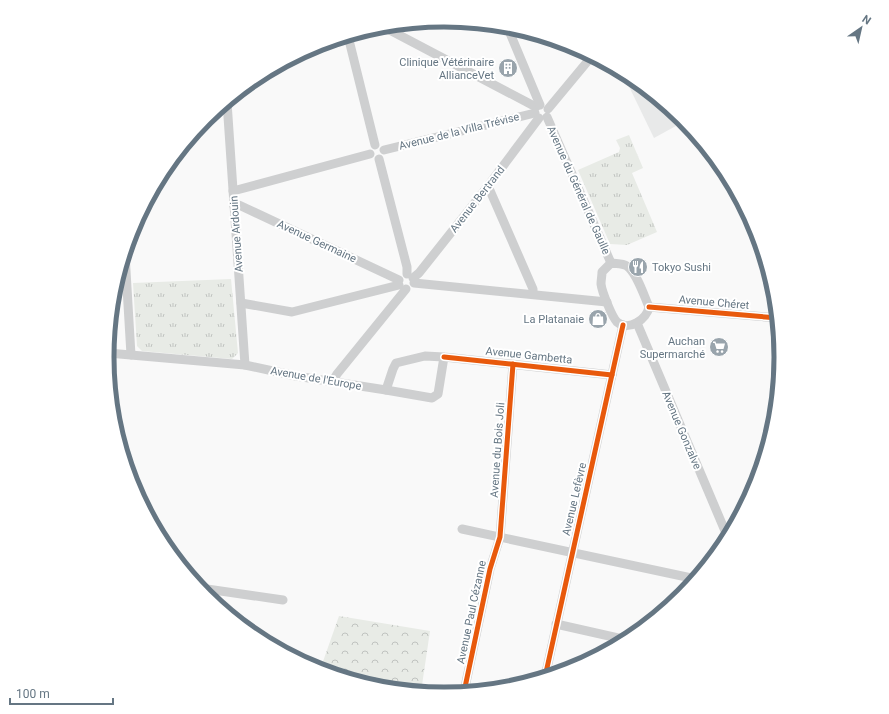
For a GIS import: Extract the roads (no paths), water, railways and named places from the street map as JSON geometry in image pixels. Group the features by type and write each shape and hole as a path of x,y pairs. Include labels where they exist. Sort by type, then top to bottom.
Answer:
{"street":[{"path":"392,31 541,111"},
{"name":"Avenue du Général de Gaulle","path":"510,33 541,111 611,263"},
{"path":"349,41 375,145"},
{"name":"Avenue Bertrand","path":"411,278 419,273 488,186 541,111 588,60"},
{"name":"Avenue Ardouin","path":"227,109 245,365"},
{"name":"Avenue de la Villa Trévise","path":"384,150 541,111"},
{"path":"375,145 379,145 384,150 382,158 379,159"},
{"path":"370,154 370,150 375,145"},
{"path":"233,191 370,154"},
{"path":"370,154 375,159 379,159"},
{"path":"241,303 292,312 401,285 411,287 411,278 379,159"},
{"path":"488,186 533,289 533,294"},
{"name":"Avenue Germaine","path":"234,206 239,205 401,285"},
{"path":"611,263 628,267 634,274 649,307 645,317 636,323 623,325 617,322 607,302 602,288 602,272 611,263"},
{"path":"114,354 131,355 126,272"},
{"path":"333,381 401,285 402,275 411,278 607,302"},
{"name":"Avenue Chéret","path":"649,307 772,318"},
{"name":"Avenue Gonzalve","path":"636,323 725,531"},
{"name":"Avenue Lefèvre","path":"546,671 623,325"},
{"name":"Avenue de l'Europe","path":"131,355 245,365 296,376 432,398 438,394 444,357"},
{"name":"Avenue Gambetta","path":"386,390 396,364 425,356 612,374"},
{"name":"Avenue du Bois Joli","path":"500,537 514,364"},
{"path":"462,529 690,578"},
{"name":"Avenue Paul Cézanne","path":"465,686 490,569 500,537"},
{"path":"211,590 283,600"},
{"path":"556,624 617,638"}],"place":[{"name":"Clinique Vétérinaire AllianceVet","path":"508,68"},
{"name":"Tokyo Sushi","path":"638,267"},
{"name":"La Platanaie","path":"598,319"},
{"name":"Auchan Supermarché","path":"719,347"}]}
